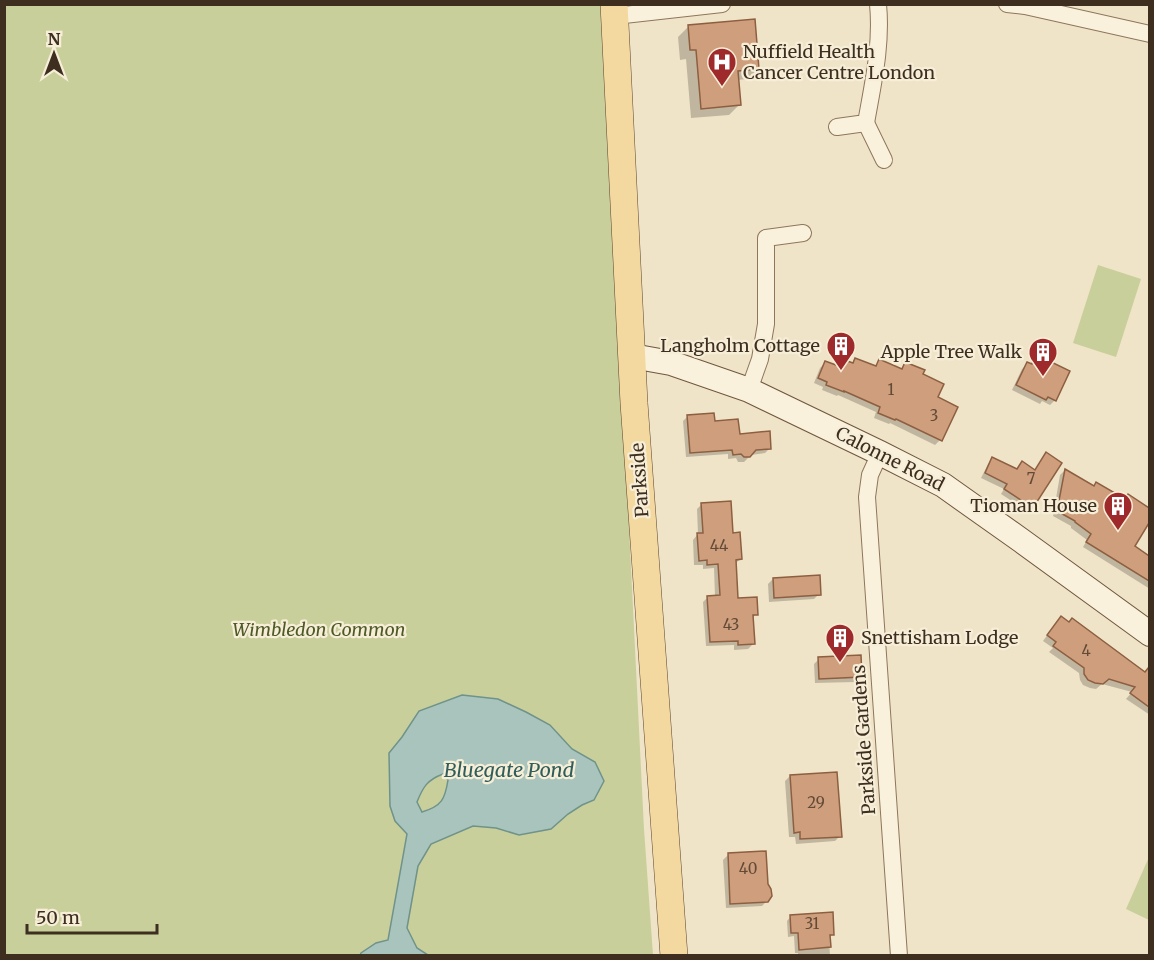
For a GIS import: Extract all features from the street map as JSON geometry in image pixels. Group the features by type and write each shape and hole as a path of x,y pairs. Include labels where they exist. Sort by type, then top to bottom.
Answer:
{"main road":[{"name":"Parkside","path":"614,10 634,403 674,956"}],"street":[{"path":"614,10 722,4"},
{"path":"878,4 880,25 878,58 866,123 884,160"},
{"path":"1007,4 1149,34"},
{"path":"837,127 866,123"},
{"path":"749,390 760,359 766,324 766,237 803,234"},
{"name":"Calonne Road","path":"632,356 670,363 749,390 944,485 1149,634"},
{"name":"Parkside Gardens","path":"880,453 870,475 867,497 899,956"}],"green space":[{"name":"Wimbledon Common","path":"5,5 603,5 644,829 653,955 5,956"},
{"path":"1098,265 1141,279 1116,357 1073,343"},
{"path":"1149,857 1149,920 1126,909"}],"water":[{"name":"Bluegate Pond","path":"462,695 498,699 550,725 572,749 595,762 604,781 594,800 568,814 551,829 519,835 496,828 473,826 431,844 418,866 407,928 417,948 428,955 360,955 376,943 388,940 407,834 395,821 390,806 389,753 419,711","holes":["443,774 448,780 441,801 422,812 417,802 426,785"]}],"building":[{"path":"755,19 759,69 738,71 741,105 701,109 696,50 690,50 688,25"},
{"path":"839,358 853,363 855,358 876,366 879,359 902,369 905,362 925,370 923,374 944,384 938,397 958,407 942,441 878,413 880,407 826,385 827,382 818,378 825,361 836,365"},
{"name":"Apple Tree Walk","path":"1043,358 1070,371 1056,401 1048,397 1046,400 1016,385 1027,362 1032,364 1033,361 1040,364"},
{"path":"714,413 715,421 738,419 740,434 770,431 771,449 756,450 750,457 744,457 741,454 733,455 732,450 690,453 687,415"},
{"path":"1046,452 1062,463 1033,508 1004,489 1007,484 985,473 992,457 1017,469 1022,461 1035,470"},
{"path":"1065,469 1094,486 1096,482 1125,499 1128,494 1149,508 1149,523 1135,546 1149,556 1149,581 1086,542 1091,534 1075,521 1057,511"},
{"path":"731,501 733,533 740,532 742,559 736,560 738,598 757,597 758,615 753,615 755,644 738,645 738,641 710,642 707,596 720,595 718,564 707,565 707,560 699,561 697,533 703,533 701,503"},
{"path":"820,575 821,595 774,598 773,578"},
{"path":"1061,616 1069,622 1072,618 1145,672 1149,667 1149,707 1130,693 1135,687 1109,679 1103,684 1088,680 1084,674 1084,668 1053,646 1056,642 1047,635"},
{"name":"Snettisham Lodge","path":"861,655 862,677 819,679 818,657"},
{"path":"837,772 842,837 800,839 800,832 794,833 790,775"},
{"path":"766,851 768,884 772,896 768,902 730,904 728,853"},
{"path":"833,912 834,935 830,935 831,947 799,950 798,933 791,933 790,915"}],"place":[{"name":"Nuffield Health Cancer Centre London","path":"722,88"},
{"name":"Langholm Cottage","path":"841,372"},
{"name":"Apple Tree Walk","path":"1043,378"},
{"name":"Tioman House","path":"1118,532"},
{"name":"Snettisham Lodge","path":"840,664"}]}
